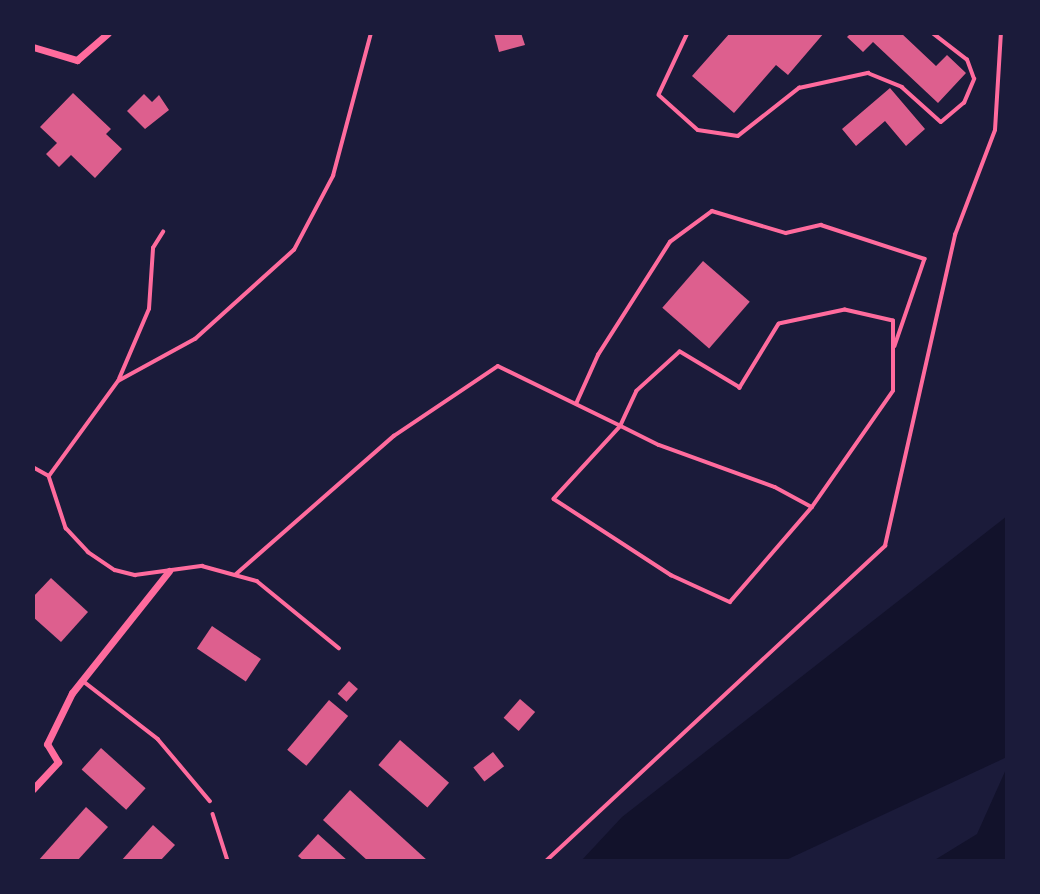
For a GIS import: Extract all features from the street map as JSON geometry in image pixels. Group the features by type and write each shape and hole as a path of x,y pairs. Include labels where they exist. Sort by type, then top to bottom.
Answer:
{"street":[{"path":"33,47 77,60 108,33"},
{"path":"33,789 58,762 47,744 82,680 169,571"}],"lane":[{"path":"118,381 195,339 294,250 333,176 371,33"},
{"path":"688,33 659,95 698,130 738,136 799,88 867,73 902,87 941,122 964,103 975,79 967,60 932,33"},
{"path":"546,861 885,547 955,235 995,130 1001,33"},
{"path":"576,404 598,355 670,242 712,211 786,233 821,225 925,258 893,351"},
{"path":"49,476 118,381 149,309 153,248 163,232"},
{"path":"845,310 893,321 893,351 892,391 812,507 730,602 671,575 554,499 621,426 637,391 680,352 740,388 779,324 845,310"},
{"path":"234,575 394,436 498,366 659,445 775,487 812,507"},
{"path":"33,467 49,476 66,528 88,552 115,570 135,575 202,566 257,581 339,648"},
{"path":"82,680 158,739 210,801"},
{"path":"213,814 228,861"}],"shaded area":[{"path":"1007,516 1007,757 784,861 581,861 622,817"},
{"path":"1007,767 1007,861 933,861 977,834"}],"building":[{"path":"494,33 521,33 525,45 499,52"},
{"path":"730,33 824,33 788,75 776,65 734,113 692,76"},
{"path":"851,33 901,33 936,66 947,55 966,73 938,103 873,42 863,52 847,37"},
{"path":"890,88 925,129 906,146 885,121 856,146 842,129"},
{"path":"73,93 111,129 106,134 122,149 95,178 71,155 59,167 46,154 57,143 40,127"},
{"path":"144,94 152,102 159,95 169,110 145,129 127,111"},
{"path":"703,261 750,302 709,348 662,308"},
{"path":"51,578 88,612 61,642 33,617 33,597"},
{"path":"212,626 261,659 246,681 197,648"},
{"path":"349,681 358,689 347,702 338,694"},
{"path":"520,699 535,712 519,731 504,718"},
{"path":"329,700 348,716 306,766 287,750"},
{"path":"400,740 449,783 427,808 378,765"},
{"path":"101,748 146,788 126,810 82,770"},
{"path":"493,752 504,766 484,782 473,767"},
{"path":"350,790 428,861 368,861 323,820"},
{"path":"86,807 108,827 77,861 38,861"},
{"path":"153,825 175,845 160,861 121,861"},
{"path":"318,834 348,861 304,861 298,856"}]}
